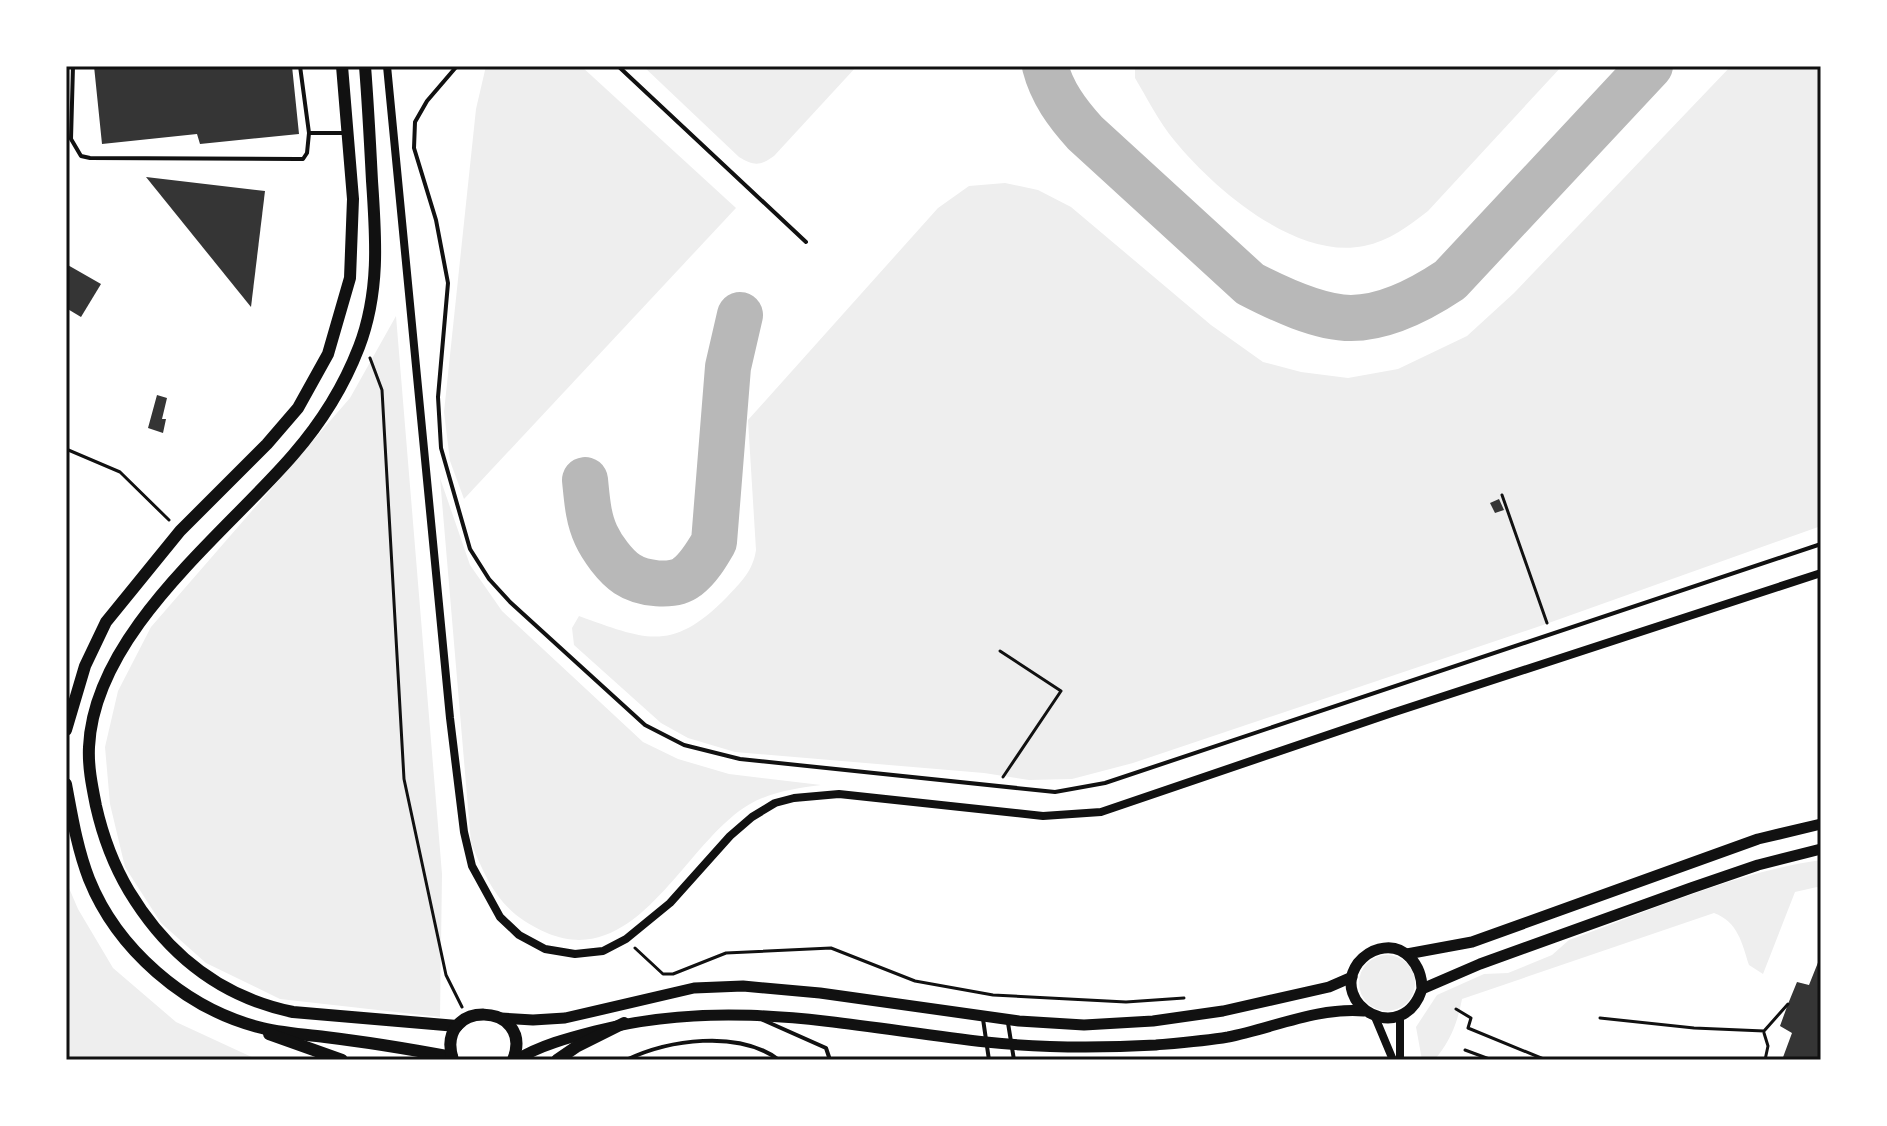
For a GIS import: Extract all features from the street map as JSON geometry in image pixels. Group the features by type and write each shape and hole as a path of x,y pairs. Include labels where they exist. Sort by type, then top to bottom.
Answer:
{"main road":[{"path":"66,730 85,666 102,630 180,531 267,444 298,408 328,354 350,278 353,199 342,66"},
{"path":"365,66 376,249 370,314 363,335 340,387 293,455 162,593 124,646 104,687 95,715 89,745 90,776 99,817 116,869 159,936 216,983 268,1007 293,1012 462,1022 482,1013 501,1018 565,1018 694,988 743,986 820,993 983,1017 1084,1025 1153,1021 1223,1011 1329,987 1352,977"},
{"path":"66,784 74,831 90,880 106,912 125,939 171,984 206,1007 342,1060"},
{"path":"1370,1014 1354,995 1352,977 1355,968 1369,953 1388,948 1407,954 1472,942 1758,839 1821,824"},
{"path":"1422,989 1480,964 1691,888 1758,865 1821,849"},
{"path":"501,1018 515,1038 514,1060 547,1045 624,1023 669,1016 746,1013 816,1018 1011,1044 1081,1047 1156,1045 1228,1037 1335,1011 1400,1016 1414,1006 1422,989 1419,970 1407,954"},
{"path":"260,1028 396,1046 452,1058 450,1041 462,1022"},
{"path":"557,1060 624,1023"}],"street":[{"path":"387,66 450,718 464,832 472,866 500,917 519,935 545,949 575,954 603,951 626,939 670,903 730,836 775,803 839,794 1043,816 1101,812 1821,573"},
{"path":"1370,1014 1393,1060"},
{"path":"1400,1016 1400,1060"}],"lane":[{"path":"73,66 71,139 81,156 303,159 307,153 309,133 300,66"},
{"path":"457,66 427,101 415,122 414,148 436,220 448,283 438,397 441,448 470,549 489,579 510,602 645,725 684,745 740,759 1055,792 1105,783 1821,544"},
{"path":"618,66 806,242"},
{"path":"309,133 347,133"},
{"path":"746,1013 817,1042 826,1048 830,1060"},
{"path":"983,1017 989,1060"},
{"path":"1007,1019 1014,1060"},
{"path":"626,1060 664,1046 711,1041 762,1050 779,1060"}],"path":[{"path":"363,335 382,390 404,779 446,975 462,1022"},
{"path":"66,449 120,472 180,531"},
{"path":"1502,495 1550,634"},
{"path":"997,786 1061,691 1000,651"},
{"path":"626,939 663,974 673,974 726,953 831,948 915,981 993,995 1126,1002 1184,998"},
{"path":"1764,1031 1788,1004"},
{"path":"1456,1009 1471,1018 1468,1028 1546,1060"},
{"path":"1600,1018 1678,1027 1764,1031"},
{"path":"1764,1031 1768,1046 1765,1060"},
{"path":"1465,1050 1492,1060"}],"shaded area":[{"path":"486,66 581,66 736,208 464,499 450,461 444,412 476,109"},
{"path":"643,66 857,66 774,156 757,164 739,157"},
{"path":"1135,66 1562,66 1428,211 1382,241 1364,246 1338,247 1311,242 1285,232 1258,217 1211,179 1163,126 1135,78"},
{"path":"1731,66 1821,66 1821,526 1543,625 1133,763 1072,779 1029,780 984,773 735,752 688,738 661,723 574,645 572,628 579,616 641,635 674,634 708,615 742,581 756,550 748,420 938,208 969,186 1005,183 1038,190 1071,207 1211,325 1263,362 1301,372 1348,378 1398,369 1467,336 1514,293"},
{"path":"396,316 442,874 440,1017 280,999 206,963 161,923 125,867 110,804 105,747 118,691 151,627 350,398"},
{"path":"440,478 470,565 502,611 643,742 678,759 729,774 821,785 775,794 750,804 726,822 634,919 608,934 579,940 547,933 519,917 491,885 471,843"},
{"path":"1821,860 1821,889 1817,887 1795,892 1763,974 1749,965 1734,928 1714,913 1462,999 1456,1023 1445,1046 1434,1060 1422,1060 1416,1027 1437,995 1484,974 1508,973 1552,955 1569,940 1725,883"},
{"path":"66,881 78,909 113,968 176,1022 258,1060 66,1060"},
{"path":"1387,955 1407,963 1415,983 1407,1003 1387,1011 1367,1003 1359,983 1367,963"}],"building":[{"path":"94,66 292,66 299,134 200,144 197,134 102,144"},
{"path":"146,177 265,191 251,307"},
{"path":"66,264 101,284 81,317 66,308"},
{"path":"157,395 167,398 162,419 166,419 163,433 148,428"},
{"path":"1499,499 1504,510 1495,513 1490,503"},
{"path":"1821,955 1821,1060 1782,1060 1792,1033 1780,1026 1788,1004 1797,982 1809,985"}],"taxiway":[{"path":"1045,66 1061,102 1085,133 1250,284 1313,311 1351,318 1391,311 1450,280 1650,66"},
{"path":"585,480 593,529 605,551 622,571 641,580 666,584 687,577 695,569 714,542 728,367 740,315"}]}
